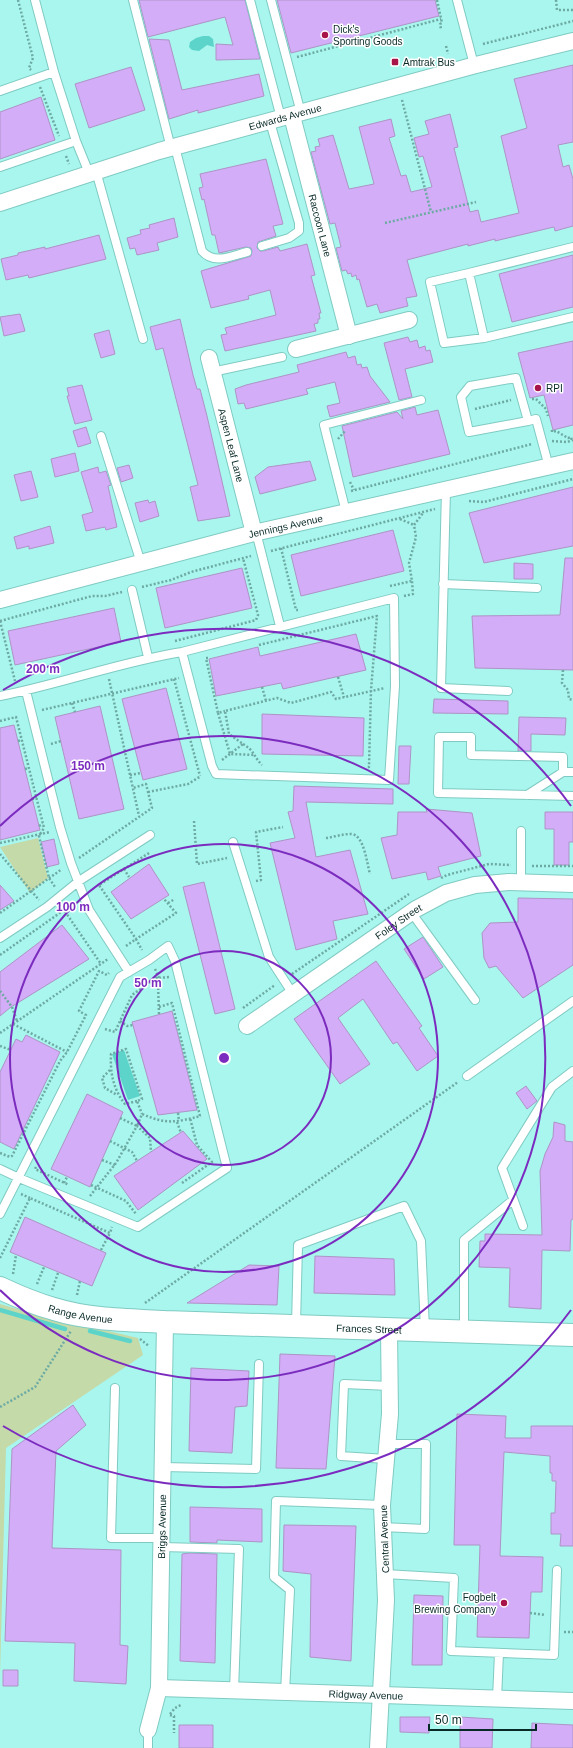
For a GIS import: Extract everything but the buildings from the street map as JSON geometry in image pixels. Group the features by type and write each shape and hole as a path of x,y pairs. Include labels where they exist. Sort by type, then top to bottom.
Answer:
{"street":[{"name":"Edwards Avenue","path":"0,203 92,172 173,148 474,65 573,41"},
{"name":"Raccoon Lane","path":"286,117 349,336"},
{"path":"289,353 409,320"},
{"name":"Aspen Leaf Lane","path":"211,365 255,532"},
{"name":"Jennings Avenue","path":"0,600 255,532 573,461"},
{"name":"Foley Street","path":"247,1026 411,912 446,893 475,885 521,882 573,884"},
{"name":"Range Avenue","path":"6,1277 55,1310 91,1316 165,1322"},
{"name":"Frances Street","path":"165,1322 573,1335"},
{"name":"Briggs Avenue","path":"148,1730 159,1688 165,1322"},
{"name":"Central Avenue","path":"378,1748 386,1600 382,1505 387,1452 390,1386 389,1330"},
{"name":"Ridgway Avenue","path":"159,1688 573,1701"}],"lane":[{"path":"35,0 54,72 76,141 92,172 143,339"},
{"path":"133,0 202,251 207,257 214,259 247,252"},
{"path":"250,0 286,117"},
{"path":"262,246 289,238 299,231 271,0"},
{"path":"457,0 474,65"},
{"path":"0,91 54,72"},
{"path":"0,167 76,141"},
{"path":"573,248 430,282 444,343 484,338 573,317"},
{"path":"468,273 484,338"},
{"path":"211,365 289,353"},
{"path":"528,420 516,378 470,386 461,397 469,432 536,419 549,467"},
{"path":"346,512 324,425 421,400"},
{"path":"102,436 141,563"},
{"path":"446,490 441,688 508,691"},
{"path":"255,532 262,553 280,626"},
{"path":"443,584 537,588"},
{"path":"132,590 148,657"},
{"path":"0,696 26,691 148,657 182,652 394,598 395,686 389,780 216,774 212,766 187,676 182,652"},
{"path":"26,691 60,827 71,863 89,910 129,972"},
{"path":"563,772 563,757 471,755 471,737 439,737 438,793 573,796"},
{"path":"526,795 563,772 573,772"},
{"path":"521,831 521,882"},
{"path":"0,938 47,907 79,881 150,835"},
{"path":"233,842 269,957 293,994"},
{"path":"411,912 475,1000"},
{"path":"0,1168 19,1178 138,1227 227,1168 175,961 168,946 129,972 120,976 19,1178 0,1214"},
{"path":"467,1076 573,1001"},
{"path":"523,1226 502,1168 552,1087 573,1072"},
{"path":"464,1332 464,1240 513,1200"},
{"path":"296,1327 298,1245 404,1206 421,1241 425,1331"},
{"path":"163,1467 256,1469 259,1364"},
{"path":"382,1527 425,1529 426,1444 387,1452 341,1456 344,1384 390,1386"},
{"path":"115,1388 111,1538 239,1549 234,1691"},
{"path":"284,1693 290,1590 274,1577 276,1501 382,1505"},
{"path":"385,1574 454,1578 451,1651 554,1655 557,1570"},
{"path":"497,1699 499,1653"},
{"path":"148,1730 148,1748"}],"path":[{"path":"437,0 442,23 440,24 441,29"},
{"path":"556,0 557,10 573,10"},
{"path":"297,57 441,19"},
{"path":"484,44 573,21"},
{"path":"446,46 448,54"},
{"path":"398,86 431,212"},
{"path":"385,223 476,202"},
{"path":"528,396 529,400 536,399 546,409 548,417"},
{"path":"465,412 515,399"},
{"path":"550,424 552,432 556,431 568,438 570,437 572,441"},
{"path":"339,446 338,439 346,430"},
{"path":"342,493 543,442 572,441"},
{"path":"347,478 353,484 354,490"},
{"path":"15,681 1,631 0,621 92,596 105,596 172,580 191,572 262,553 471,500 484,502 573,479"},
{"path":"394,598 413,594 409,563 416,537 414,526 424,512"},
{"path":"399,518 414,526"},
{"path":"281,548 296,610 304,608"},
{"path":"389,587 412,581"},
{"path":"253,647 377,616 371,690 369,767 362,767"},
{"path":"214,656 206,658 218,713 230,754"},
{"path":"106,668 139,817"},
{"path":"563,670 562,683 568,690 569,699 573,700"},
{"path":"42,710 187,676"},
{"path":"338,677 344,697"},
{"path":"174,679 200,776"},
{"path":"218,713 277,698 291,703 331,692 336,699 371,690 395,686"},
{"path":"262,687 266,701"},
{"path":"72,703 74,712"},
{"path":"225,711 229,734 252,749 263,765"},
{"path":"0,721 16,717 44,828 39,836 49,878 61,896"},
{"path":"18,741 22,740"},
{"path":"51,744 61,741"},
{"path":"222,760 243,744"},
{"path":"230,754 255,755"},
{"path":"148,792 188,784 200,776 203,772"},
{"path":"130,775 141,773"},
{"path":"0,913 152,808 146,784 132,788"},
{"path":"32,799 37,798"},
{"path":"194,821 197,864 238,856"},
{"path":"39,826 43,824"},
{"path":"0,843 39,836 60,827"},
{"path":"246,885 262,880 256,832 283,827"},
{"path":"326,838 352,834 358,837 362,842 370,874"},
{"path":"0,854 30,891 47,907"},
{"path":"95,888 149,854"},
{"path":"124,869 129,877"},
{"path":"99,885 142,950"},
{"path":"126,946 176,913 164,899"},
{"path":"168,903 175,899"},
{"path":"0,955 64,910 71,908"},
{"path":"64,910 101,964"},
{"path":"0,1033 110,958 113,964"},
{"path":"154,967 159,976 159,1014"},
{"path":"0,1153 10,1157 12,1156 60,1061 67,1052 86,1015 79,1011 99,971 108,975 110,970"},
{"path":"102,1035 105,1028 115,1032 132,995 159,976"},
{"path":"0,991 12,1007 17,1021"},
{"path":"159,1007 172,1003 200,1116"},
{"path":"120,1021 127,1026 133,1025"},
{"path":"13,1024 67,1052"},
{"path":"0,1046 11,1050"},
{"path":"126,1049 142,1099 137,1102 125,1104 118,1095 110,1070 111,1054 126,1049"},
{"path":"110,1070 102,1078 105,1088 118,1095"},
{"path":"122,1319 467,1076"},
{"path":"137,1102 142,1114 159,1121 178,1122 213,1113"},
{"path":"178,1113 178,1122 181,1133"},
{"path":"84,1205 115,1165 142,1114"},
{"path":"120,1118 137,1126 150,1138 151,1152"},
{"path":"181,1184 212,1162 198,1145 190,1118"},
{"path":"110,1141 132,1152 137,1161"},
{"path":"102,1160 115,1165"},
{"path":"39,1162 35,1169 71,1186"},
{"path":"64,1183 67,1177"},
{"path":"91,1185 126,1201 136,1214 143,1210"},
{"path":"84,1192 91,1195"},
{"path":"21,1194 110,1233"},
{"path":"0,1258 30,1198"},
{"path":"101,1250 116,1218"},
{"path":"16,1227 19,1232"},
{"path":"16,1254 6,1277 19,1276"},
{"path":"31,1281 38,1284 44,1267"},
{"path":"52,1290 58,1273"},
{"path":"77,1296 80,1281"},
{"path":"45,1287 58,1291"},
{"path":"71,1294 82,1297"},
{"path":"0,1407 35,1387 74,1328"},
{"path":"170,1714 174,1716 174,1733"}],"green space":[{"path":"38,838 48,878 30,893 0,847"},
{"path":"0,1304 31,1313 138,1338 143,1355 6,1448 0,1676"}],"water":[{"path":"203,36 209,36 213,39 214,47 207,45 199,51 192,50 189,47 190,42"},
{"path":"124,1050 140,1096 128,1100 112,1054"}],"waterway":[{"path":"0,1310 65,1329"},
{"path":"90,1331 130,1341"}],"place":[{"name":"Dick's Sporting Goods","path":"325,35"},
{"name":"Amtrak Bus","path":"395,62"},
{"name":"RPI","path":"538,388"},
{"name":"Fogbelt Brewing Company","path":"504,1603"}]}
